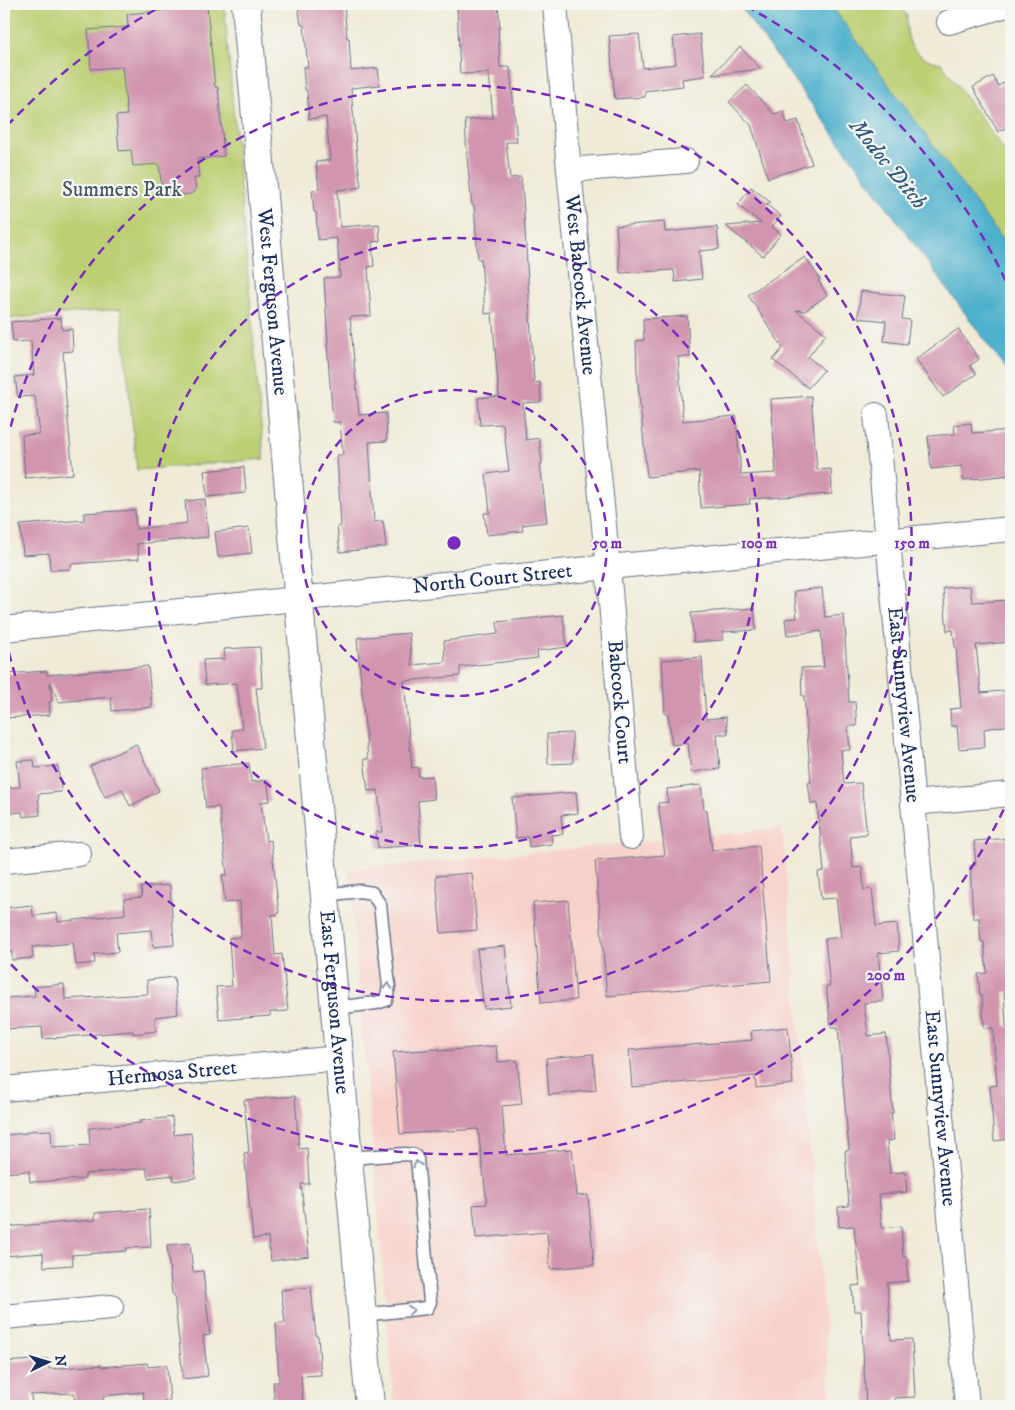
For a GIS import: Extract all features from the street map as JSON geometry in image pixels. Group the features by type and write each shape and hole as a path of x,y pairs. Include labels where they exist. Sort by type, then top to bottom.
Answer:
{"street":[{"name":"West Ferguson Avenue","path":"246,4 300,599"},
{"name":"West Babcock Avenue","path":"555,4 569,170 608,567"},
{"path":"949,22 1010,4"},
{"path":"569,170 686,161"},
{"name":"East Sunnyview Avenue","path":"876,415 967,1406"},
{"name":"North Court Street","path":"4,629 608,567 1011,529"},
{"name":"Babcock Court","path":"608,567 631,838"},
{"name":"East Ferguson Avenue","path":"300,599 324,895 370,1406"},
{"path":"913,803 1011,794"},
{"path":"4,861 79,854"},
{"name":"Hermosa Street","path":"4,1089 340,1058"},
{"path":"4,1317 112,1307"}],"lane":[{"path":"324,895 360,891 372,893 380,905 389,986 386,1000 335,1008"},
{"path":"348,1158 406,1154 414,1155 418,1159 430,1292 430,1302 427,1308 362,1315"}],"shaded area":[{"path":"782,828 832,1406 394,1406 349,870"}],"green space":[{"name":"Summers Park","path":"4,4 224,4 264,459 137,470 121,309 4,319"},
{"path":"830,4 898,4 907,16 909,41 913,48 917,53 931,61 941,63 1011,160 1011,252"}],"water":[{"name":"Modoc Ditch","path":"738,4 830,4 1011,252 1011,376"}],"building":[{"path":"167,4 202,4 202,6 207,6 215,87 218,87 224,156 197,159 199,178 194,178 196,189 191,194 170,196 162,188 159,164 133,166 131,150 119,151 116,116 127,115 122,67 91,69 88,30 128,27 127,14 167,10"},
{"path":"298,4 344,4 351,71 378,68 380,85 351,88 361,187 337,190 340,227 379,224 380,241 372,242 374,266 368,267 371,316 350,317 359,415 386,413 387,441 369,442 374,522 383,521 386,547 340,552 337,527 341,526 337,455 343,455 340,422 333,422 324,278 340,277 337,238 318,240 312,190 319,189 316,162 330,160 326,117 309,119 303,67 308,67 304,25 301,25"},
{"path":"457,4 498,4 500,67 510,67 517,142 506,142 510,178 521,177 534,383 540,382 541,402 523,403 526,440 539,438 547,522 522,525 523,531 487,535 484,513 490,513 486,474 509,471 503,424 480,425 478,398 499,396 492,313 485,314 481,259 478,259 474,205 472,205 467,158 465,120 493,118 489,73 460,74"},
{"path":"639,34 643,68 676,64 673,37 700,34 705,76 682,79 683,86 645,91 645,97 615,99 609,36"},
{"path":"740,47 761,69 711,75"},
{"path":"993,76 998,86 1011,79 1011,125 998,132 973,87"},
{"path":"747,85 774,114 783,111 787,123 798,120 812,164 768,178 751,125 729,102"},
{"path":"751,187 770,202 767,205 781,216 772,227 781,234 763,256 726,226 761,223 738,205"},
{"path":"664,222 665,232 717,227 719,249 699,251 702,279 675,282 674,270 620,273 616,226"},
{"path":"805,257 820,279 818,280 827,295 805,311 796,310 826,334 808,357 824,370 808,388 773,360 783,348 748,295"},
{"path":"861,291 905,296 902,319 910,320 907,344 884,341 886,321 858,318"},
{"path":"687,316 690,357 678,357 683,421 736,416 741,475 776,473 771,399 811,396 817,470 831,469 832,494 749,499 750,504 701,508 699,471 647,477 637,372 636,341 644,340 643,319"},
{"path":"61,318 62,330 72,329 73,351 63,352 63,367 73,474 25,478 22,435 40,434 35,396 18,397 15,377 34,375 31,341 13,342 11,322"},
{"path":"958,329 979,359 970,366 976,374 943,397 916,359"},
{"path":"971,423 972,433 1011,430 1011,475 963,480 962,466 931,469 928,436 955,434 954,425"},
{"path":"244,467 246,493 207,497 204,471"},
{"path":"205,499 208,537 137,544 139,559 71,564 71,569 50,570 49,553 23,555 20,525 84,520 84,513 135,510 136,529 187,523 185,501"},
{"path":"249,528 252,553 218,557 215,532"},
{"path":"970,586 972,602 1011,600 1011,642 976,645 981,693 1011,690 1011,725 984,729 985,747 959,749 957,726 951,726 950,709 961,708 956,647 953,630 947,631 943,588"},
{"path":"822,588 825,617 844,615 849,702 855,702 857,726 848,726 850,750 841,750 844,784 861,783 867,834 850,836 853,868 862,867 864,890 872,889 876,926 897,924 899,951 878,953 883,1001 864,1003 868,1036 886,1034 894,1140 887,1141 890,1173 905,1172 907,1192 879,1194 882,1228 901,1226 903,1257 907,1257 908,1281 887,1283 891,1340 912,1339 915,1397 895,1398 896,1406 866,1406 861,1311 854,1311 852,1286 860,1285 854,1226 839,1227 838,1207 849,1206 845,1151 849,1150 838,1027 831,1027 826,986 830,986 825,939 841,937 836,898 821,899 818,872 824,871 817,803 811,804 808,782 811,782 801,668 824,667 821,631 787,635 785,619 797,618 794,591"},
{"path":"754,608 756,630 723,632 723,640 694,642 691,613"},
{"path":"563,615 567,647 537,651 538,658 460,667 460,676 404,681 412,768 418,767 419,777 432,776 434,799 418,801 421,845 378,848 376,832 382,832 378,790 368,791 364,759 368,759 357,638 409,633 412,665 445,662 444,641 498,634 497,622"},
{"path":"260,647 262,688 256,688 263,748 234,751 232,730 242,729 237,683 205,685 203,660 225,659 224,649"},
{"path":"702,657 706,719 726,717 728,734 717,734 720,769 691,772 688,743 672,745 668,714 665,714 662,660"},
{"path":"148,666 152,707 112,711 111,697 59,702 50,682 52,702 49,702 50,715 4,718 4,674 47,671 47,675"},
{"path":"572,733 573,763 548,764 547,734"},
{"path":"136,744 159,791 130,806 122,789 105,797 90,766"},
{"path":"34,760 35,768 58,766 61,792 38,794 40,815 23,817 22,812 4,814 4,788 20,787 17,761"},
{"path":"249,763 251,782 267,780 270,801 261,802 266,841 271,840 279,914 272,915 275,955 282,954 288,1011 270,1012 270,1016 219,1020 216,987 232,986 229,938 241,937 240,901 225,903 222,875 227,875 219,807 206,808 201,768"},
{"path":"701,785 704,810 707,810 712,850 759,846 771,981 607,996 595,861 665,855 658,803 668,802 667,789"},
{"path":"576,792 578,813 561,815 563,834 551,835 552,844 529,847 528,837 516,838 512,798"},
{"path":"1011,838 1011,992 1004,992 1006,1026 1011,1026 1011,1139 994,1141 990,1086 997,1085 993,1028 984,1028 982,995 980,995 978,974 987,973 979,918 973,918 970,866 976,865 974,841"},
{"path":"472,873 477,930 441,933 436,876"},
{"path":"170,885 174,945 153,947 151,930 116,933 118,952 94,954 95,963 76,965 73,943 32,947 33,958 12,960 12,952 4,953 4,908 32,905 33,916 57,913 58,922 125,914 124,899 142,897 141,887"},
{"path":"568,900 576,1000 541,1003 533,903"},
{"path":"505,946 511,1006 484,1009 477,949"},
{"path":"174,977 178,1014 155,1017 156,1031 133,1034 133,1031 43,1039 42,1027 4,1029 4,998 35,996 34,987 64,984 65,999 148,994 147,980"},
{"path":"788,1027 793,1084 756,1088 755,1076 632,1087 629,1050 752,1040 751,1031"},
{"path":"496,1046 498,1062 517,1060 522,1104 502,1106 506,1155 572,1149 577,1196 588,1195 594,1265 550,1269 547,1232 476,1238 473,1205 487,1204 478,1129 400,1134 393,1052 440,1049 440,1051"},
{"path":"593,1054 596,1090 549,1095 546,1058"},
{"path":"295,1096 299,1149 307,1148 309,1184 301,1184 309,1256 271,1261 268,1237 253,1239 244,1153 249,1152 244,1100"},
{"path":"172,1117 174,1135 191,1133 196,1178 174,1181 173,1175 148,1178 146,1168 85,1174 85,1179 30,1182 29,1171 4,1173 4,1135 27,1133 27,1131 51,1130 52,1147 90,1145 89,1128 141,1123 140,1121"},
{"path":"149,1209 151,1247 126,1248 126,1251 72,1255 73,1265 44,1267 43,1253 4,1256 4,1227 95,1220 95,1213"},
{"path":"190,1243 193,1272 203,1271 210,1335 203,1336 208,1376 183,1379 167,1245"},
{"path":"311,1287 321,1375 301,1376 303,1406 275,1406 273,1382 279,1382 276,1323 285,1323 281,1290"},
{"path":"48,1359 49,1369 147,1363 148,1367 167,1365 170,1401 144,1404 143,1392 103,1396 104,1406 75,1406 74,1393 31,1395 32,1404 5,1406 4,1362"}]}
